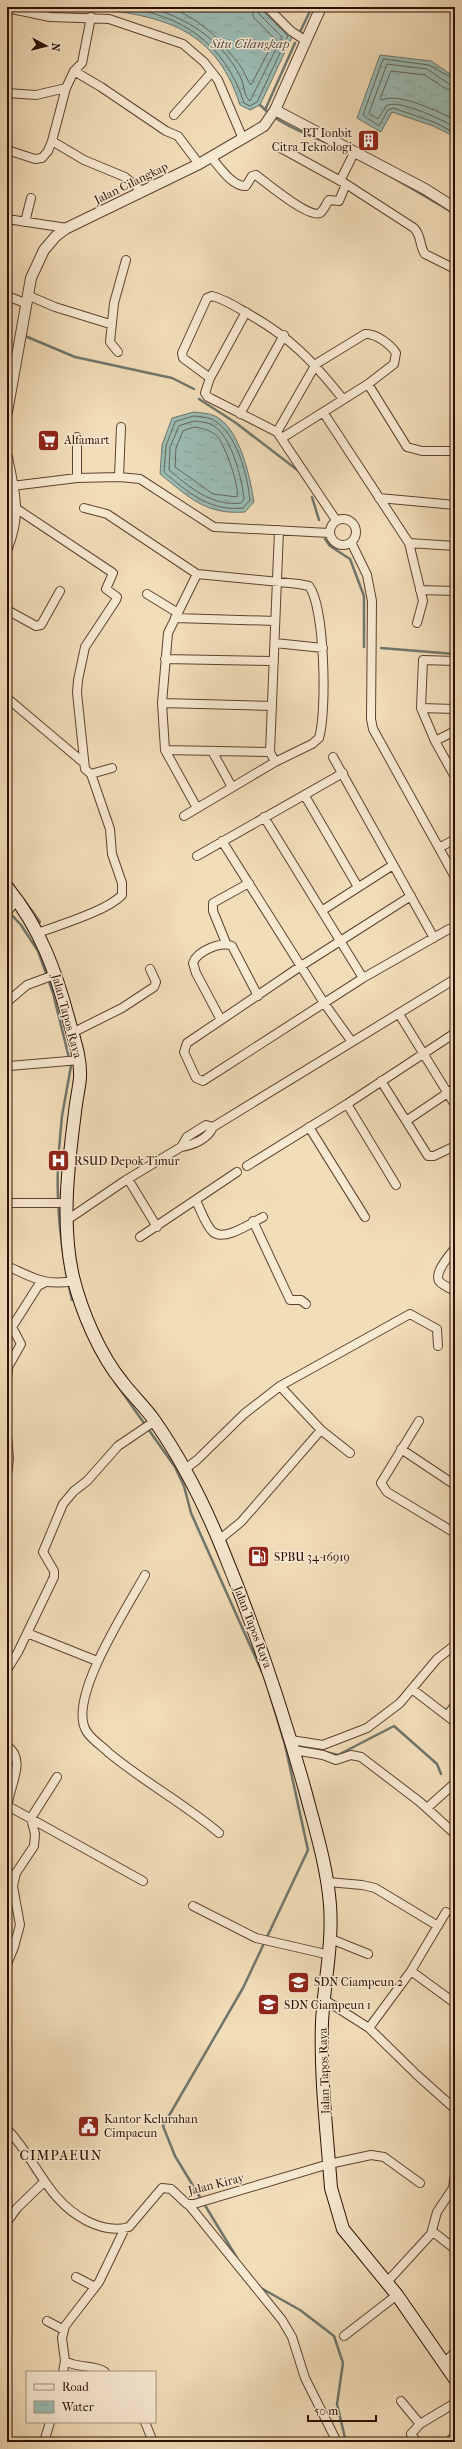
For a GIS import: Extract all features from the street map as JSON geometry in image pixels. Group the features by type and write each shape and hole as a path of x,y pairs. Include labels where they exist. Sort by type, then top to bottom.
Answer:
{"main road":[{"name":"Jalan Tapos Raya","path":"7,887 12,906 38,933 55,974 72,1033 74,1061 80,1080 64,1204 67,1220 68,1253 72,1281 85,1312 114,1370 185,1469 219,1540 258,1638 292,1745 322,1853 328,1882 331,1939 325,2000 323,2060 329,2164 333,2195 343,2229 397,2295 455,2379"}],"street":[{"path":"267,7 291,31 306,41"},
{"name":"Jalan Cilangkap","path":"7,412 26,299 37,262 44,250 56,236 67,228 199,164 243,139 267,123 275,111 321,7"},
{"path":"7,8 50,17 91,17 109,19 172,39 183,44 204,62 212,72 222,89 243,139"},
{"path":"7,150 26,158 42,158 52,142 66,88 74,71 82,63 91,17"},
{"path":"74,71 114,95 166,131 174,133 199,164"},
{"path":"174,115 212,72"},
{"path":"7,93 36,95 66,88"},
{"path":"275,111 353,155 425,189 455,208"},
{"path":"52,142 84,160 125,177 142,191"},
{"path":"279,147 343,183 414,228 418,233 422,250 425,254 455,269"},
{"path":"211,156 223,172 240,185 246,186 252,176 256,175 303,209 316,214 321,212 329,200 339,201 343,183 353,155"},
{"path":"25,222 31,198"},
{"path":"7,218 67,228"},
{"path":"118,352 110,342 110,324 126,260"},
{"path":"7,296 26,299 110,324"},
{"path":"210,378 183,358 182,353 207,298 212,296 220,297 284,336 316,364 343,399"},
{"path":"246,312 210,378 206,388 208,397 280,435 336,520"},
{"path":"365,334 372,334 393,348 397,359 394,364 368,384 323,412 280,435 316,364 365,334"},
{"path":"240,414 284,336"},
{"path":"368,384 391,424 407,447 422,451 454,451"},
{"path":"323,412 409,543 424,605 417,623"},
{"path":"118,476 120,427"},
{"path":"77,437 77,478"},
{"path":"7,457 17,509 14,530 7,548"},
{"path":"12,486 77,478 118,476 140,479 148,482 206,524 214,527 329,533"},
{"path":"379,498 455,505"},
{"path":"84,508 107,514 197,574 278,581 309,586 317,602 323,648 318,738 312,744 275,762 184,816"},
{"path":"17,509 113,573 106,589 117,597 85,647 78,680 77,693 84,763 87,772 91,774 110,829 112,854 122,883 122,895 117,900 38,933"},
{"path":"336,520 349,520 353,524 356,530 351,542 345,545 337,544 332,540 329,533 331,526 336,520"},
{"path":"275,762 270,752 279,530"},
{"path":"351,542 367,575 372,601 370,719 373,729 455,876"},
{"path":"409,543 455,546"},
{"path":"197,574 168,634 162,703 165,750 198,808"},
{"path":"420,590 455,591"},
{"path":"7,610 36,626 41,625 60,591"},
{"path":"147,594 176,615 275,621"},
{"path":"275,643 323,648"},
{"path":"165,659 274,661"},
{"path":"455,661 424,660 421,708 435,741 455,777"},
{"path":"7,698 84,763"},
{"path":"162,703 272,706"},
{"path":"421,708 455,709"},
{"path":"435,741 455,731"},
{"path":"165,750 270,752"},
{"path":"212,751 232,788"},
{"path":"333,757 434,938"},
{"path":"91,774 112,768"},
{"path":"197,856 343,774"},
{"path":"305,796 358,887"},
{"path":"264,817 323,910 363,978"},
{"path":"439,848 455,839"},
{"path":"222,841 300,966 352,1042"},
{"path":"323,910 393,865"},
{"path":"226,943 213,911 213,903 249,883"},
{"path":"411,896 300,966 187,1043 184,1047 184,1052 199,1081 203,1081 363,978 449,929"},
{"path":"221,1020 193,963 197,957 220,944 226,943 232,946 258,996"},
{"path":"72,1033 122,1008 154,987 156,982 150,969"},
{"path":"7,1002 27,985 55,974"},
{"path":"67,1220 128,1179 181,1147 196,1142 210,1133 213,1127 455,979"},
{"path":"399,1014 455,1105"},
{"path":"247,1166 346,1104 455,1032"},
{"path":"9,1066 74,1061"},
{"path":"381,1081 428,1156 434,1156 455,1147"},
{"path":"406,1120 455,1088"},
{"path":"346,1104 396,1185"},
{"path":"309,1127 365,1217"},
{"path":"140,1238 237,1172"},
{"path":"128,1179 157,1227"},
{"path":"196,1201 212,1232 220,1236 228,1235 263,1217"},
{"path":"7,1203 64,1204"},
{"path":"253,1221 290,1300 301,1300 306,1304"},
{"path":"455,1248 439,1272 438,1277 440,1282 455,1292"},
{"path":"7,1266 44,1283 57,1284 72,1281"},
{"path":"7,1379 8,1367 21,1344 12,1327 38,1286 44,1283"},
{"path":"185,1469 197,1460 244,1414 280,1386 410,1314 437,1329 438,1346"},
{"path":"280,1386 320,1430 350,1453"},
{"path":"419,1421 382,1480 382,1487 455,1533"},
{"path":"7,1670 18,1652 54,1577 54,1571 43,1552 63,1504 118,1446 152,1423"},
{"path":"219,1540 241,1522 320,1430"},
{"path":"7,1436 9,1459 7,1475"},
{"path":"402,1449 455,1484"},
{"path":"145,1576 97,1661 84,1697 84,1724 86,1732 120,1762 219,1833"},
{"path":"26,1633 97,1661"},
{"path":"292,1745 317,1745 343,1739 367,1728 389,1712 412,1689 437,1659 455,1645"},
{"path":"412,1689 455,1722"},
{"path":"447,1716 455,1705"},
{"path":"292,1745 336,1760 356,1755 427,1808 455,1834"},
{"path":"7,1746 16,1755 17,1768 8,1796 8,1806 143,1881"},
{"path":"7,1964 14,1947 20,1925 13,1886 16,1873 34,1846 35,1834 32,1818 57,1777"},
{"path":"427,1808 455,1783"},
{"path":"328,1882 362,1885 375,1888 438,1926"},
{"path":"193,1906 267,1940 330,1955"},
{"path":"369,2028 411,1971 446,1912"},
{"path":"331,1939 368,1954"},
{"path":"411,1971 452,2000"},
{"path":"325,2000 369,2028 417,2075 455,2109"},
{"path":"7,2130 61,2204 77,2216 105,2228 124,2228 95,2287 70,2317 64,2330 62,2344 65,2360 63,2371"},
{"name":"Jalan Kiray","path":"124,2228 133,2224 162,2188 171,2189 184,2203 191,2204 329,2164 371,2155 381,2156 420,2183"},
{"path":"387,2282 428,2238 437,2212 452,2192 455,2174"},
{"path":"7,2222 17,2208 44,2182"},
{"path":"191,2204 282,2320 292,2337 305,2378 337,2442"},
{"path":"432,2230 455,2249"},
{"path":"76,2277 95,2287"},
{"path":"344,2336 397,2295"},
{"path":"47,2321 64,2330"},
{"path":"444,2363 455,2352"},
{"path":"65,2360 76,2366 97,2368 103,2371"},
{"path":"401,2401 420,2424"},
{"path":"417,2442 411,2434 420,2424 455,2403"},
{"path":"44,2442 50,2423"},
{"path":"145,2423 153,2442"},
{"path":"448,2442 455,2436"}],"water":[{"name":"Situ Cilangkap","path":"80,7 264,7 293,35 260,105 250,110 240,105 229,78 215,56 198,40 179,28 157,20 133,14"},
{"path":"380,55 431,61 455,77 455,137 433,126 392,112 381,132 357,118"},
{"path":"194,412 213,415 224,422 237,442 250,480 254,502 245,512 219,511 198,503 160,474 162,445 172,418"}],"waterway":[{"path":"299,34 312,7"},
{"path":"265,110 295,43"},
{"path":"260,105 270,114"},
{"path":"274,117 377,169 455,214"},
{"path":"25,336 75,357 172,378 194,389"},
{"path":"199,399 236,423 300,472"},
{"path":"312,497 319,520"},
{"path":"325,539 330,546 350,559 364,596 364,647"},
{"path":"381,648 455,654"},
{"path":"7,877 15,888"},
{"path":"24,900 40,922"},
{"path":"9,912 21,925 38,951 53,993 71,1066 62,1116 59,1149"},
{"path":"58,1167 60,1234 72,1300"},
{"path":"115,1382 175,1467 184,1486 191,1513 262,1672"},
{"path":"237,2258 175,2156 163,2126 243,1988 308,1850 285,1745 268,1688"},
{"path":"326,1752 338,1755 394,1726 437,1764 441,1774"},
{"path":"259,2287 300,2310 334,2336 343,2363 337,2404 346,2442"}],"place":[{"name":"PT Ionbit Citra Teknologi","path":"368,140"},
{"name":"Alfamart","path":"48,440"},
{"name":"RSUD Depok Timur","path":"59,1161"},
{"name":"SPBU 34-16919","path":"258,1557"},
{"name":"SDN Ciampeun 2","path":"299,1982"},
{"name":"SDN Ciampeun 1","path":"269,2005"},
{"name":"Kantor Kelurahan Cimpaeun","path":"89,2126"}],"district":[{"name":"CIMPAEUN","path":"61,2155"}]}
